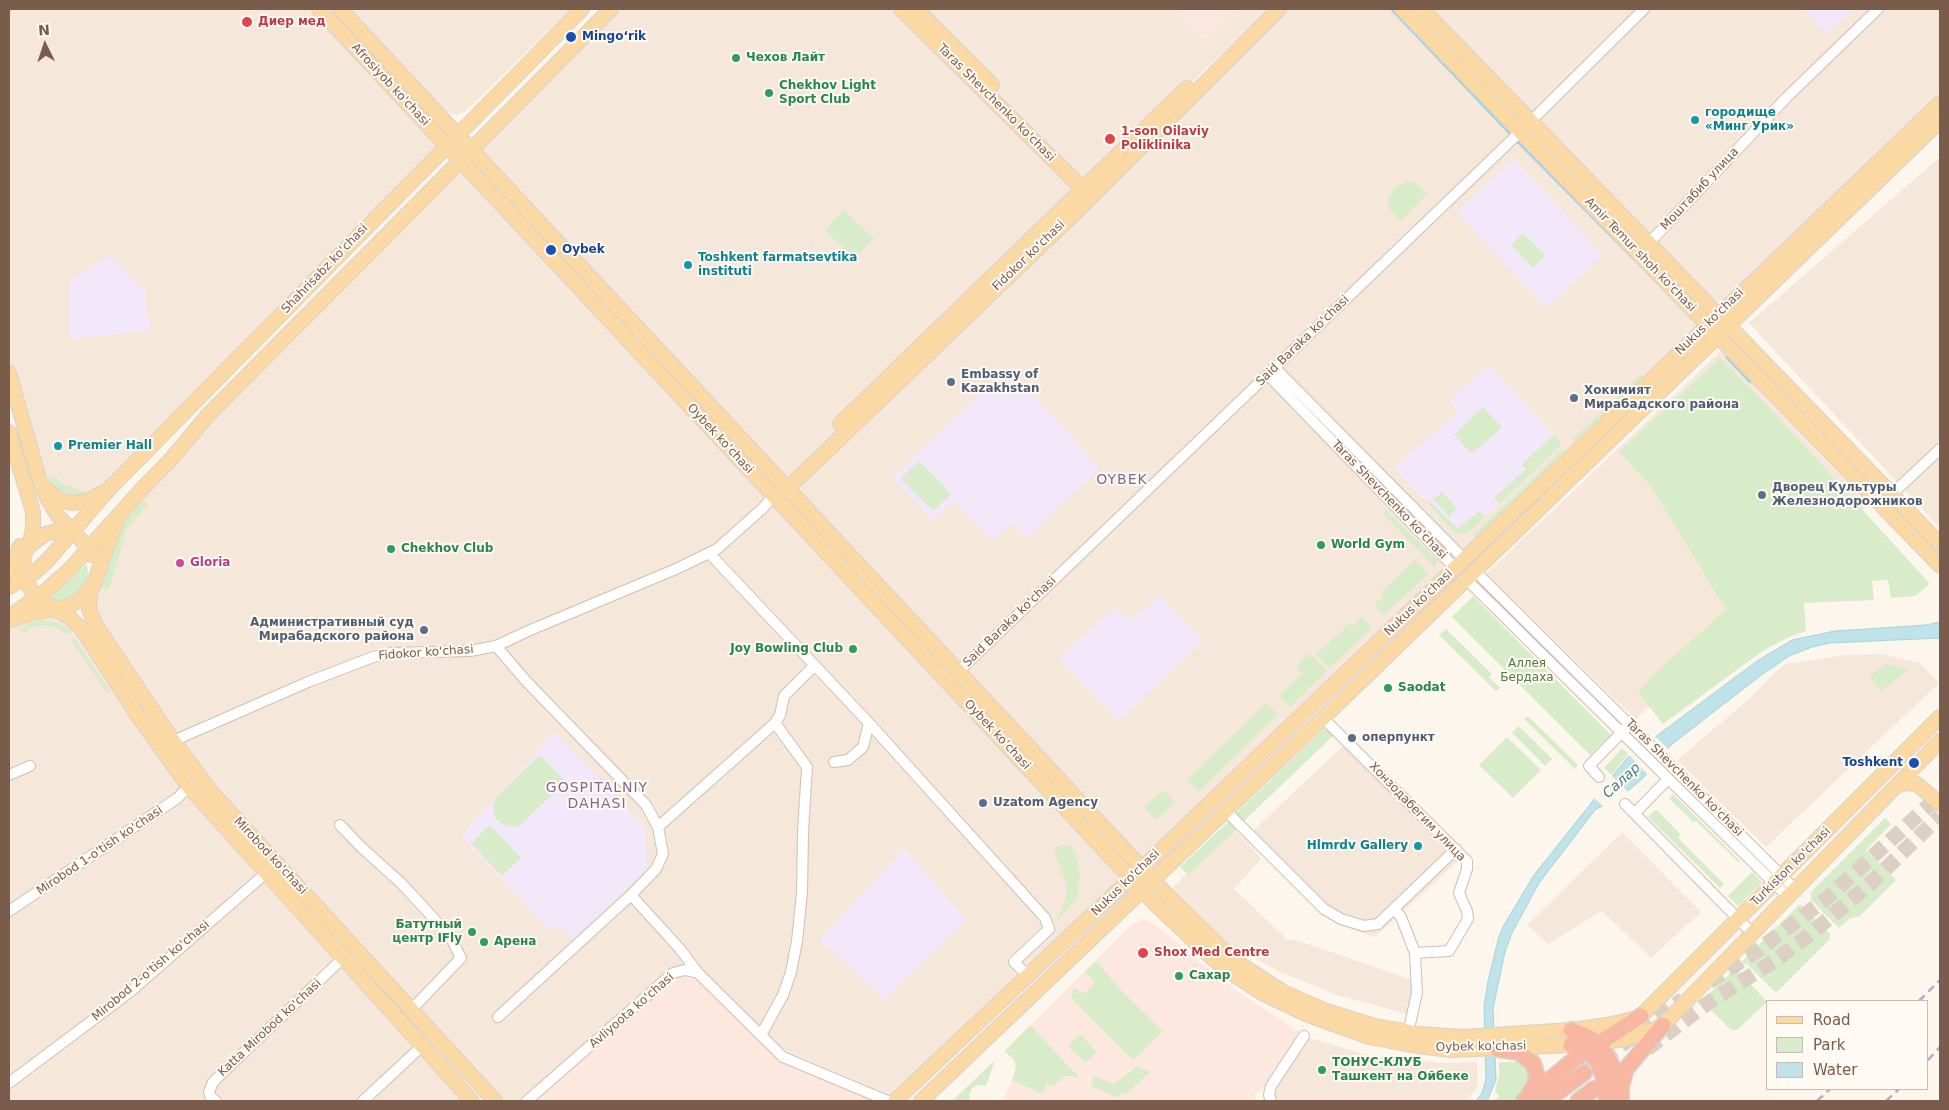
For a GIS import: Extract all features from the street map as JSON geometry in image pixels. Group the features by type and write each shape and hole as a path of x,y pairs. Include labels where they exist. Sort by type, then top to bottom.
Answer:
{"highway":[{"path":"1524,1101 1552,1076 1641,1016"},
{"path":"1616,1100 1626,1069 1663,1026"},
{"path":"1571,1038 1586,1036 1593,1047 1605,1053 1614,1069 1616,1100"},
{"path":"1498,1042 1529,1058 1535,1065 1537,1073 1536,1083 1524,1101"},
{"path":"1546,1101 1584,1073"},
{"path":"1578,1101 1594,1089"}],"main road":[{"name":"Afrosiyob ko'chasi","path":"320,9 461,160"},
{"name":"Afrosiyob ko'chasi","path":"340,9 471,150"},
{"name":"Shahrisabz ko'chasi","path":"9,587 25,578 47,561 109,490 446,145 582,9"},
{"name":"Shahrisabz ko'chasi","path":"9,617 62,576 140,490 172,458 206,416 611,9"},
{"name":"Taras Shevchenko ko'chasi","path":"902,9 1090,190"},
{"name":"Taras Shevchenko ko'chasi","path":"916,9 1090,190"},
{"name":"Fidokor ko'chasi","path":"1090,190 1268,9"},
{"name":"Fidokor ko'chasi","path":"774,496 1279,9"},
{"name":"Amir Temur shoh ko'chasi","path":"1402,9 1649,243 1939,541"},
{"name":"Amir Temur shoh ko'chasi","path":"1422,9 1638,253 1940,566"},
{"name":"Nukus ko'chasi","path":"897,1100 1131,879 1940,103"},
{"name":"Nukus ko'chasi","path":"921,1101 1323,718 1940,121"},
{"name":"Oybek ko'chasi","path":"471,150 1152,880 1221,948 1269,984 1342,1017 1408,1033 1481,1043"},
{"name":"Oybek ko'chasi","path":"461,160 1141,890 1218,962 1249,985 1292,1008 1338,1027 1379,1039 1443,1050 1481,1043 1571,1038 1641,1016"},
{"path":"1638,253 1649,243"},
{"path":"9,373 40,482 52,508 71,532 88,549 94,564 92,584 86,595 76,603 56,609 32,612 9,622"},
{"path":"25,432 16,430 9,434 34,520 32,537 22,570 36,596"},
{"path":"40,482 53,496 72,503 87,500 109,490"},
{"path":"9,570 25,532 24,484"},
{"path":"1881,505 1892,494"},
{"name":"Shahrisabz ko'chasi","path":"92,584 119,515"},
{"path":"9,570 33,542 45,534 57,531 71,532"},
{"name":"Taras Shevchenko ko'chasi","path":"1460,564 1471,575"},
{"name":"Mirobod ko'chasi","path":"92,584 89,604 92,618 173,741 256,852 266,873 472,1101"},
{"name":"Mirobod ko'chasi","path":"36,596 82,629 145,727 189,788 256,852 411,1010 495,1101"},
{"path":"115,681 127,672"},
{"name":"Turkiston ko'chasi","path":"1641,1016 1940,718"},
{"name":"Turkiston ko'chasi","path":"1663,1026 1935,750 1940,741"},
{"path":"1899,785 1907,783 1917,784 1940,804"},
{"path":"1641,1016 1637,1028 1639,1032 1646,1032"},
{"path":"1593,1047 1663,1026"},
{"path":"439,1065 448,1063 452,1054"}],"street":[{"name":"Said Baraka ko'chasi","path":"958,672 1526,126 1644,9"},
{"name":"Моштабиб улица","path":"1649,243 1786,98 1878,9"},
{"name":"Taras Shevchenko ko'chasi","path":"1272,371 1460,564"},
{"path":"1892,494 1940,449"},
{"name":"Fidokor ko'chasi","path":"173,741 373,656 391,653 470,651 496,646 676,569 716,549 774,496"},
{"path":"709,552 869,723 1045,918 1049,929 1014,962 1028,977"},
{"name":"Taras Shevchenko ko'chasi","path":"1471,575 1633,727 1792,894"},
{"name":"Taras Shevchenko ko'chasi","path":"1471,575 1664,775 1778,880"},
{"path":"496,646 527,682 641,798 651,811 658,827 663,848 662,860 656,869 631,895 498,1017"},
{"path":"658,827 775,723 780,715 784,696 814,666"},
{"name":"Хонзодабегим улица","path":"1323,718 1466,859 1468,864 1459,894 1468,910 1468,919 1449,951 1415,953"},
{"path":"760,1035 783,995 791,972 797,941 802,894 807,766 775,723"},
{"path":"834,762 848,760 859,750 865,742 869,723"},
{"path":"1599,777 1589,766 1633,727"},
{"path":"9,775 30,766"},
{"path":"1635,814 1664,775"},
{"name":"Mirobod 1-o'tish ko'chasi","path":"9,911 176,800 189,788"},
{"path":"1625,804 1753,934"},
{"path":"1225,810 1330,914 1350,923 1369,926 1378,924 1456,849"},
{"path":"340,824 427,911 451,938 461,958 411,1010"},
{"name":"Mirobod 2-o'tish ko'chasi","path":"9,1084 130,992 266,873"},
{"path":"631,895 682,952 698,974 760,1035 791,1053 897,1100"},
{"path":"1394,909 1401,917 1415,953 1417,993 1408,1033"},
{"path":"674,973 682,964 682,952"},
{"name":"Katta Mirobod ko'chasi","path":"216,1101 210,1096 209,1092 213,1082 343,958"},
{"name":"Avliyoota ko'chasi","path":"527,1101 674,973 685,970 698,974"},
{"path":"1271,1101 1269,1096 1271,1086 1304,1036"},
{"path":"363,1101 422,1046"}],"shaded area":[{"path":"9,9 319,9 446,145 109,489 87,501 49,493 9,373"},
{"path":"343,9 571,9 465,112 456,115 446,112"},
{"name":"Oybek","path":"611,9 1268,9 1089,182 1279,9 1402,9 1707,325 1142,868 787,489 794,481 787,475 781,481 471,150"},
{"path":"1183,9 1236,9 1204,40 1180,12"},
{"path":"1422,9 1940,9 1940,103 1718,315"},
{"path":"1803,9 1855,9 1827,34"},
{"path":"1940,157 1940,528 1749,323"},
{"path":"1514,159 1603,255 1546,308 1457,212"},
{"name":"GOSPITALNIY DAHASI","path":"461,160 1131,879 898,1098 791,1053 761,1035 527,1101 495,1101 213,794 96,626 89,600 141,490"},
{"path":"110,255 145,292 150,330 69,340 70,281"},
{"path":"1722,350 1868,505 1636,719 1486,574"},
{"path":"1489,365 1562,444 1467,533 1456,534 1394,467 1459,412 1449,400"},
{"path":"1008,368 1100,468 1027,538 1012,523 993,541 954,501 933,520 892,477"},
{"path":"1159,595 1203,641 1119,721 1059,658 1114,608 1131,621"},
{"path":"63,614 172,766 469,1101 9,1101 9,622"},
{"path":"1881,654 1920,663 1939,683 1766,847 1677,760 1750,698 1774,673 1786,664 1846,655"},
{"path":"555,732 644,827 648,868 573,939 561,926 553,933 461,836"},
{"path":"1345,744 1458,861 1375,937 1339,925 1329,919 1258,850 1245,840 1261,859 1234,889 1287,939 1299,941 1413,980 1413,993 1407,1014 1337,995 1278,971 1227,943 1171,889 1233,828 1244,839"},
{"path":"1622,832 1701,912 1651,958 1602,911 1548,944 1527,925"},
{"path":"904,848 966,920 885,999 860,978 850,966 819,941"},
{"path":"1143,919 1155,924 1243,995 1303,1034 1273,1081 1254,1094 1257,1101 1003,1101 1015,1074 1016,1067 1014,1060 1005,1051 1131,925"},
{"path":"691,971 771,1046 888,1101 527,1101 673,973"},
{"path":"1304,1036 1367,1055 1444,1063 1477,1062 1478,1079 1476,1089 1465,1101 1271,1101 1271,1086"}],"green space":[{"path":"1407,181 1416,183 1427,194 1401,221 1390,210 1387,200 1396,187"},
{"path":"844,210 874,238 855,258 825,230"},
{"path":"1523,233 1545,256 1533,268 1511,245"},
{"path":"1720,358 1767,405 1930,584 1915,596 1891,598 1888,580 1872,581 1874,600 1804,603 1806,631 1789,637 1764,650 1663,724 1638,692 1664,665 1726,610 1653,489 1619,452"},
{"path":"1641,374 1644,377 1574,442 1572,440"},
{"path":"1483,407 1502,427 1472,454 1454,435"},
{"path":"1554,435 1562,444 1499,504 1494,498 1526,469 1522,464"},
{"path":"1563,449 1565,451 1476,537 1473,535"},
{"path":"919,461 951,494 933,511 901,478"},
{"path":"56,476 60,482 88,493 70,497 59,493 50,484 48,478"},
{"path":"1442,492 1457,509 1449,516 1433,499"},
{"path":"140,499 148,505 127,528 109,590 101,588 122,519"},
{"path":"1429,500 1458,529 1479,511 1485,517 1467,533 1456,534 1427,502"},
{"path":"1386,510 1437,560 1435,567 1383,514"},
{"path":"1415,560 1428,574 1384,615 1374,605 1384,596 1381,592"},
{"path":"87,564 88,576 82,591 62,603 48,600"},
{"name":"Аллея Бердаха","path":"1473,596 1611,735 1590,755 1452,617"},
{"path":"1362,617 1372,628 1330,668 1316,655 1349,624 1352,627"},
{"path":"42,620 59,623 71,631 67,635 58,628 42,625 29,628 24,633 20,630 27,624"},
{"path":"1446,629 1492,674 1489,677 1500,688 1496,691 1439,635"},
{"path":"74,637 110,691 108,694 71,640"},
{"path":"1309,653 1327,671 1290,707 1279,696 1302,673 1296,667"},
{"path":"1886,664 1909,669 1881,691 1869,676"},
{"path":"1266,703 1278,714 1198,792 1187,780"},
{"path":"1528,716 1578,765 1575,769 1524,719"},
{"path":"1328,725 1336,733 1243,822 1235,814"},
{"path":"1519,726 1552,759 1545,766 1512,733"},
{"path":"1507,737 1541,770 1513,798 1479,765"},
{"path":"1622,748 1628,754 1612,775 1604,768"},
{"path":"540,755 566,782 520,825 514,827 503,825 494,817 493,804 497,797"},
{"path":"1163,790 1176,803 1155,820 1144,807"},
{"path":"1673,794 1740,861 1739,863 1696,821 1694,823 1669,798"},
{"path":"1656,809 1681,835 1678,838 1724,884 1720,888 1648,817"},
{"path":"1885,818 1891,824 1866,850 1896,880 1860,916 1849,919 1839,928 1811,900 1811,892"},
{"path":"1231,819 1239,827 1188,875 1180,867"},
{"path":"490,825 521,858 502,876 471,843"},
{"path":"1061,845 1069,845 1072,848 1076,855 1080,875 1077,898 1056,922 1065,901 1067,887 1055,856 1055,848"},
{"path":"1752,872 1762,882 1738,906 1728,896"},
{"path":"1800,904 1830,934 1830,939 1776,993 1746,963 1739,971 1766,1003 1737,1030 1731,1030 1702,1001"},
{"path":"1096,961 1123,992 1163,1031 1133,1060 1075,1002 1072,996 1072,990 1075,988 1083,994 1095,983 1085,971"},
{"path":"1030,1025 1079,1077 1065,1076 1053,1086 1047,1084 1042,1094 1012,1080 1016,1067 1014,1060 1005,1051"},
{"path":"1080,1034 1097,1052 1085,1063 1068,1046"},
{"path":"993,1062 986,1086 978,1085 972,1088 969,1094 970,1101 952,1101"},
{"path":"1499,1062 1521,1062 1531,1073 1528,1089 1514,1101 1494,1101 1499,1096 1495,1091 1499,1075"},
{"path":"1138,1066 1150,1072 1126,1094 1122,1092 1119,1098 1091,1086 1094,1076 1114,1084"}],"water":[{"name":"Салар","path":"1940,622 1940,638 1830,643 1812,647 1789,656 1671,745 1643,778 1629,790 1595,810 1539,883 1512,933 1505,952 1493,1008 1496,1080 1487,1101 1476,1101 1482,1093 1486,1079 1484,1006 1499,936 1534,875 1627,758 1757,661 1792,640 1835,631 1926,625"}],"pier":[{"path":"1654,735 1670,751 1648,775 1628,754"},
{"path":"1611,775 1629,793 1604,807 1593,797"}],"waterway":[{"path":"1391,9 1511,135"},
{"path":"1515,139 1636,261"},
{"path":"1726,357 1750,382"}],"tunnel":[{"path":"1709,982 1758,950 1827,898 1940,795"},
{"path":"1647,1049 1705,1005 1774,961 1808,936 1870,884 1940,816"},
{"path":"1584,1073 1683,999"}],"railway":[{"path":"1920,1000 1940,980"},
{"path":"1929,1059 1940,1047"},
{"path":"1817,1101 1829,1090"},
{"path":"1886,1101 1898,1090"}],"place":[{"name":"Диер мед","path":"247,22"},
{"name":"Mingoʻrik","path":"571,37"},
{"name":"Чехов Лайт","path":"736,58"},
{"name":"Chekhov Light Sport Club","path":"769,93"},
{"name":"городище «Минг Урик»","path":"1695,120"},
{"name":"1-son Oilaviy Poliklinika","path":"1110,139"},
{"name":"Oybek","path":"551,250"},
{"name":"Toshkent farmatsevtika instituti","path":"688,265"},
{"name":"Embassy of Kazakhstan","path":"951,382"},
{"name":"Хокимият Мирабадского района","path":"1574,398"},
{"name":"Premier Hall","path":"58,446"},
{"name":"Дворец Культуры Железнодорожников","path":"1762,495"},
{"name":"World Gym","path":"1321,545"},
{"name":"Chekhov Club","path":"391,549"},
{"name":"Gloria","path":"180,563"},
{"name":"Административный суд Мирабадского района","path":"424,630"},
{"name":"Joy Bowling Club","path":"853,649"},
{"name":"Saodat","path":"1388,688"},
{"name":"оперпункт","path":"1352,738"},
{"name":"Toshkent","path":"1914,763"},
{"name":"Uzatom Agency","path":"983,803"},
{"name":"Hlmrdv Gallery","path":"1418,846"},
{"name":"Батутный центр IFly","path":"472,932"},
{"name":"Арена","path":"484,942"},
{"name":"Shox Med Centre","path":"1143,953"},
{"name":"Сахар","path":"1179,976"},
{"name":"ТОНУС-КЛУБ Ташкент на Ойбеке","path":"1322,1070"}],"district":[{"name":"OYBEK","path":"1122,480"},
{"name":"GOSPITALNIY DAHASI","path":"597,796"}]}
